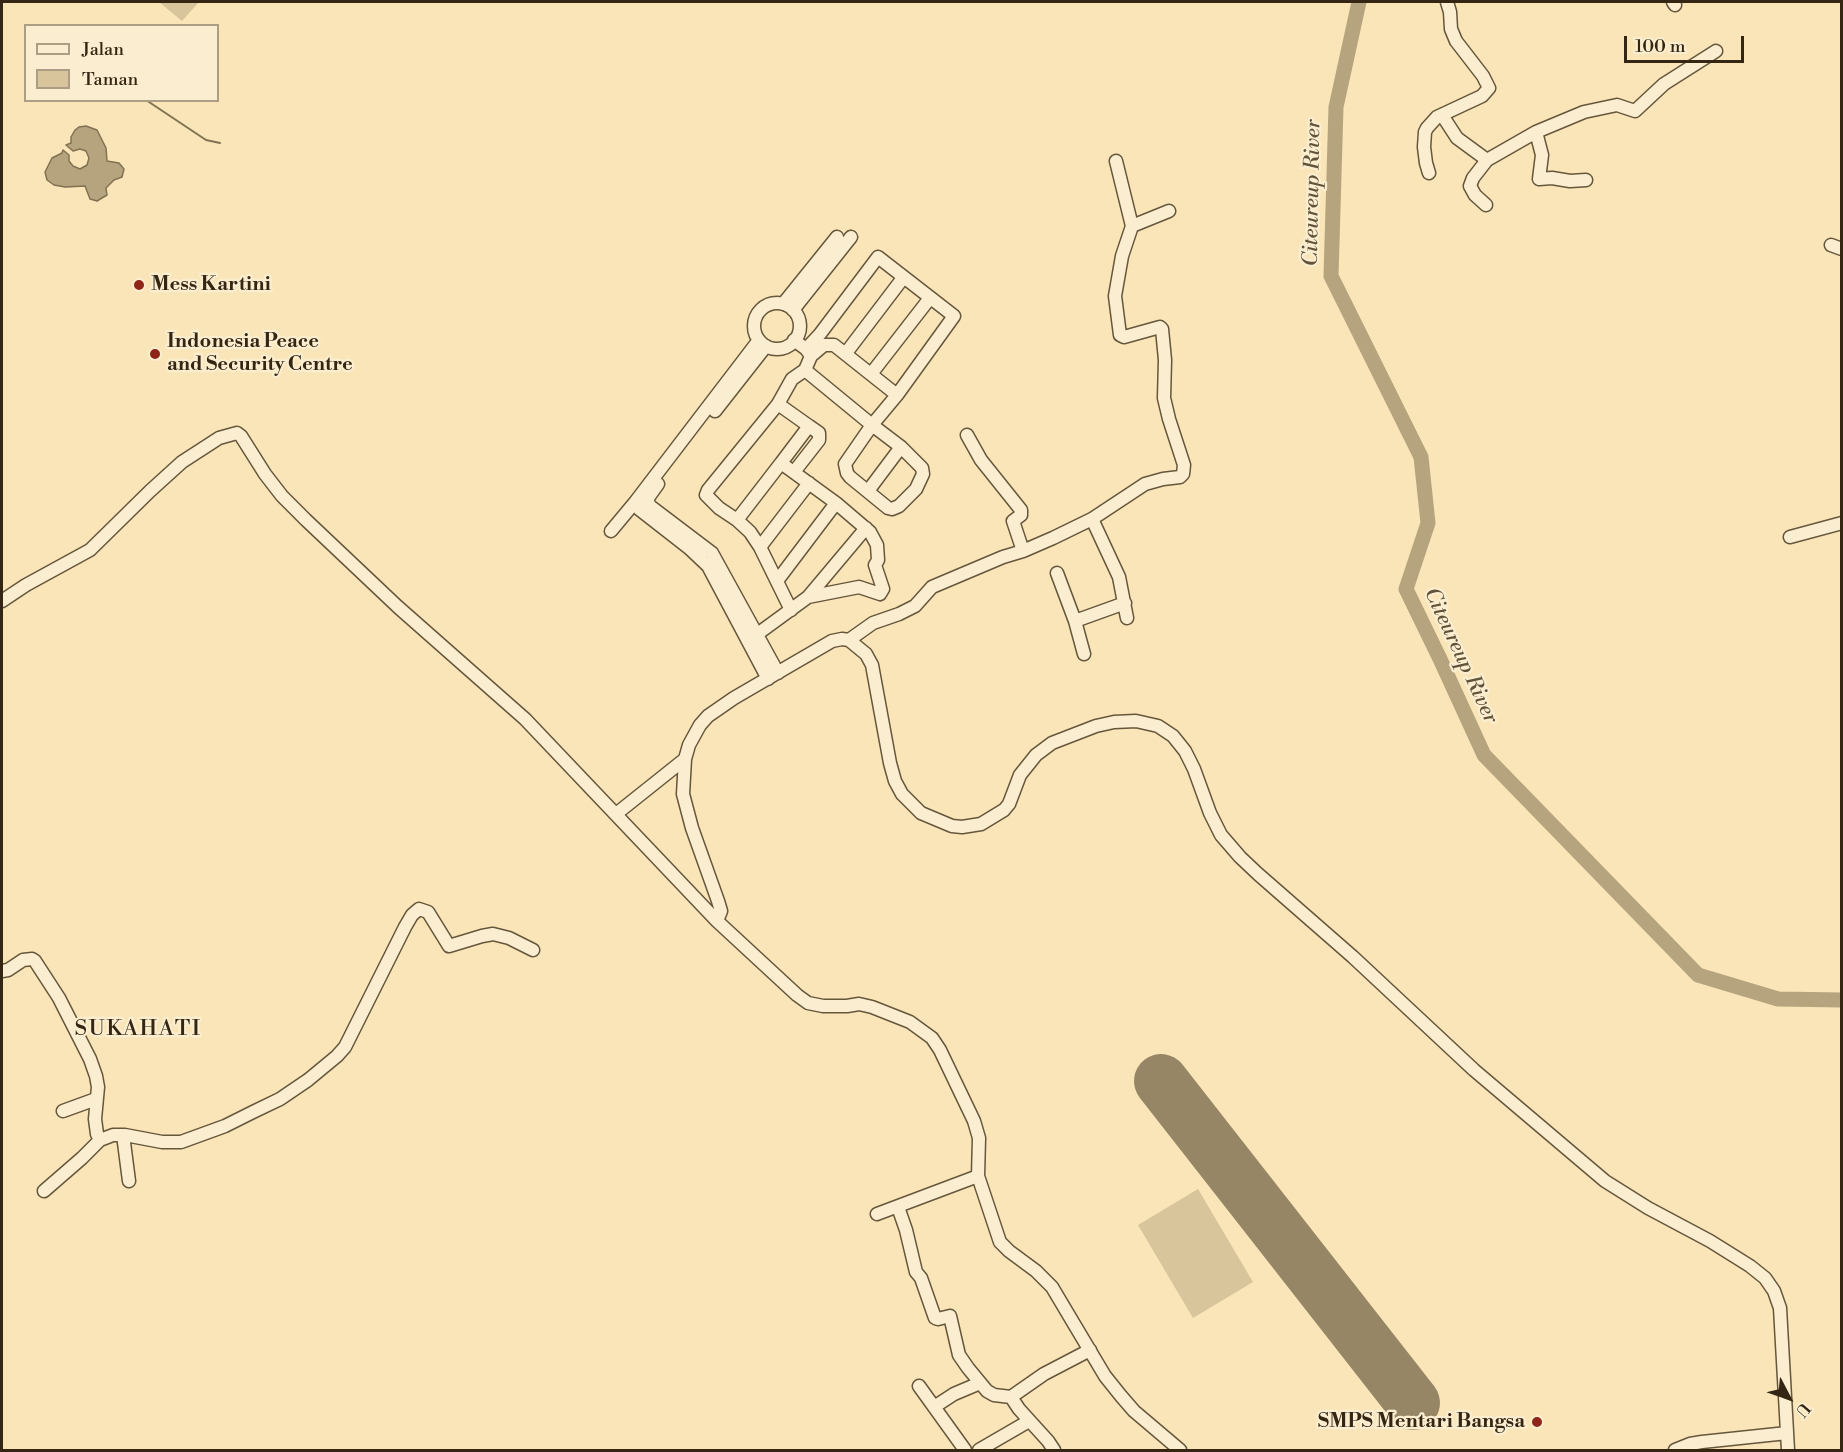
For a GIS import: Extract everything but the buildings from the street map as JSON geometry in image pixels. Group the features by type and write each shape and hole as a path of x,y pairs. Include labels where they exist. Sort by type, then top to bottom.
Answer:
{"street":[{"path":"1429,173 1425,155 1425,132 1437,117 1485,94 1489,88 1483,76 1456,41 1451,29 1447,2"},
{"path":"1486,204 1475,195 1470,186 1473,178 1487,160 1536,132 1584,112 1617,105 1635,111 1664,84 1716,51"},
{"path":"1442,115 1457,138 1487,160"},
{"path":"1536,132 1542,155 1539,178 1564,181 1586,180"},
{"path":"849,640 873,623 915,606 932,587 1003,556 1023,551 1092,519 1146,484 1180,477 1184,472 1184,465 1168,419 1164,398 1163,331 1160,327 1124,338 1120,335 1116,296 1122,256 1132,226 1116,161"},
{"path":"1132,226 1169,211"},
{"path":"788,307 837,237"},
{"path":"788,307 851,237"},
{"path":"791,610 760,547 750,532 706,497 706,492 778,404 792,379 805,370 808,353 820,334 878,257 952,314 953,318 897,395 872,425 845,464 850,477 892,509 899,506 916,489 923,474 922,468 901,447 872,425 805,370"},
{"path":"846,353 903,278"},
{"path":"871,374 930,298"},
{"path":"771,303 788,307 799,320 799,330 794,340 781,348 763,343 755,332 757,315 771,303"},
{"path":"794,340 808,353"},
{"path":"611,531 763,343"},
{"path":"763,343 648,498 648,502 650,506 712,554 773,676"},
{"path":"808,353 824,345 834,345 897,395"},
{"path":"778,404 819,433 819,440 794,472"},
{"path":"737,520 809,426"},
{"path":"2,600 90,550 182,462 219,438 237,433 282,496 398,607 525,719 717,921 802,1000 828,1006 859,1004 872,1006 910,1022 929,1034 940,1050 974,1121 979,1138 978,1176 1000,1242 1047,1281 1112,1385 1134,1411 1172,1448"},
{"path":"967,435 981,460 1021,510 1021,515 1013,521 1023,551"},
{"path":"868,492 901,447"},
{"path":"781,463 866,528 877,544 878,560 859,587"},
{"path":"760,547 809,483"},
{"path":"636,501 639,508 708,566 753,638"},
{"path":"777,581 836,503"},
{"path":"1092,519 1119,576 1127,618"},
{"path":"1790,537 1842,523"},
{"path":"753,638 808,597 866,528"},
{"path":"808,597 859,587 879,594 882,592 882,583 875,565"},
{"path":"1057,573 1075,621 1084,654"},
{"path":"1075,621 1125,603"},
{"path":"717,921 720,911 718,901 692,828 683,794 684,759 689,745 708,716 734,698 832,641 849,640 866,654 872,665 890,763 898,788 918,810 952,826 973,826 998,815 1009,804 1020,775 1036,755 1065,736 1122,721 1152,724 1163,729 1182,746 1192,764 1210,813 1221,835 1258,874 1353,957 1474,1070 1605,1181 1648,1208 1710,1241 1765,1278 1774,1291 1779,1308 1788,1450"},
{"path":"616,814 684,759"},
{"path":"44,1191 100,1140 113,1135 123,1135 162,1142 181,1142 225,1126 262,1108 308,1080 345,1047 405,927 412,915 419,909 428,912 449,946 493,934 509,938 533,950"},
{"path":"2,971 8,970 27,958 35,961 59,998 90,1059 97,1082 96,1128 100,1140"},
{"path":"63,1112 96,1099"},
{"path":"123,1135 129,1182"},
{"path":"877,1214 978,1176"},
{"path":"898,1207 916,1272 921,1278 935,1318 950,1316 959,1355 987,1391 994,1395 1011,1396 1044,1374 1090,1350"},
{"path":"934,1407 954,1394 980,1383"},
{"path":"918,1386 965,1450"},
{"path":"1011,1396 1054,1450"},
{"path":"979,1450 1029,1421"},
{"path":"1676,1450 1701,1442 1787,1433"}],"green space":[{"path":"159,2 199,2 182,21"},
{"path":"1198,1189 1253,1282 1193,1318 1138,1225"}],"shaded area":[{"path":"86,126 97,130 106,148 107,161 119,163 124,169 122,177 114,180 106,188 107,195 97,201 90,199 85,186 54,185 47,180 45,172 52,158 62,153 63,150 69,155 69,161 73,166 80,169 87,165 89,158 86,151 80,149 73,151 66,145 71,143 75,130"}],"waterway":[{"name":"Citeureup River","path":"1359,2 1336,107 1331,276 1421,457 1428,523 1406,589 1484,755 1698,975 1778,999 1842,1000"},
{"path":"149,102 206,140 220,143"}],"runway":[{"path":"1161,1081 1413,1403"}],"place":[{"name":"Mess Kartini","path":"139,285"},
{"name":"Indonesia Peace and Security Centre","path":"155,354"},
{"name":"SMPS Mentari Bangsa","path":"1537,1422"}],"district":[{"name":"SUKAHATI","path":"138,1030"}]}
